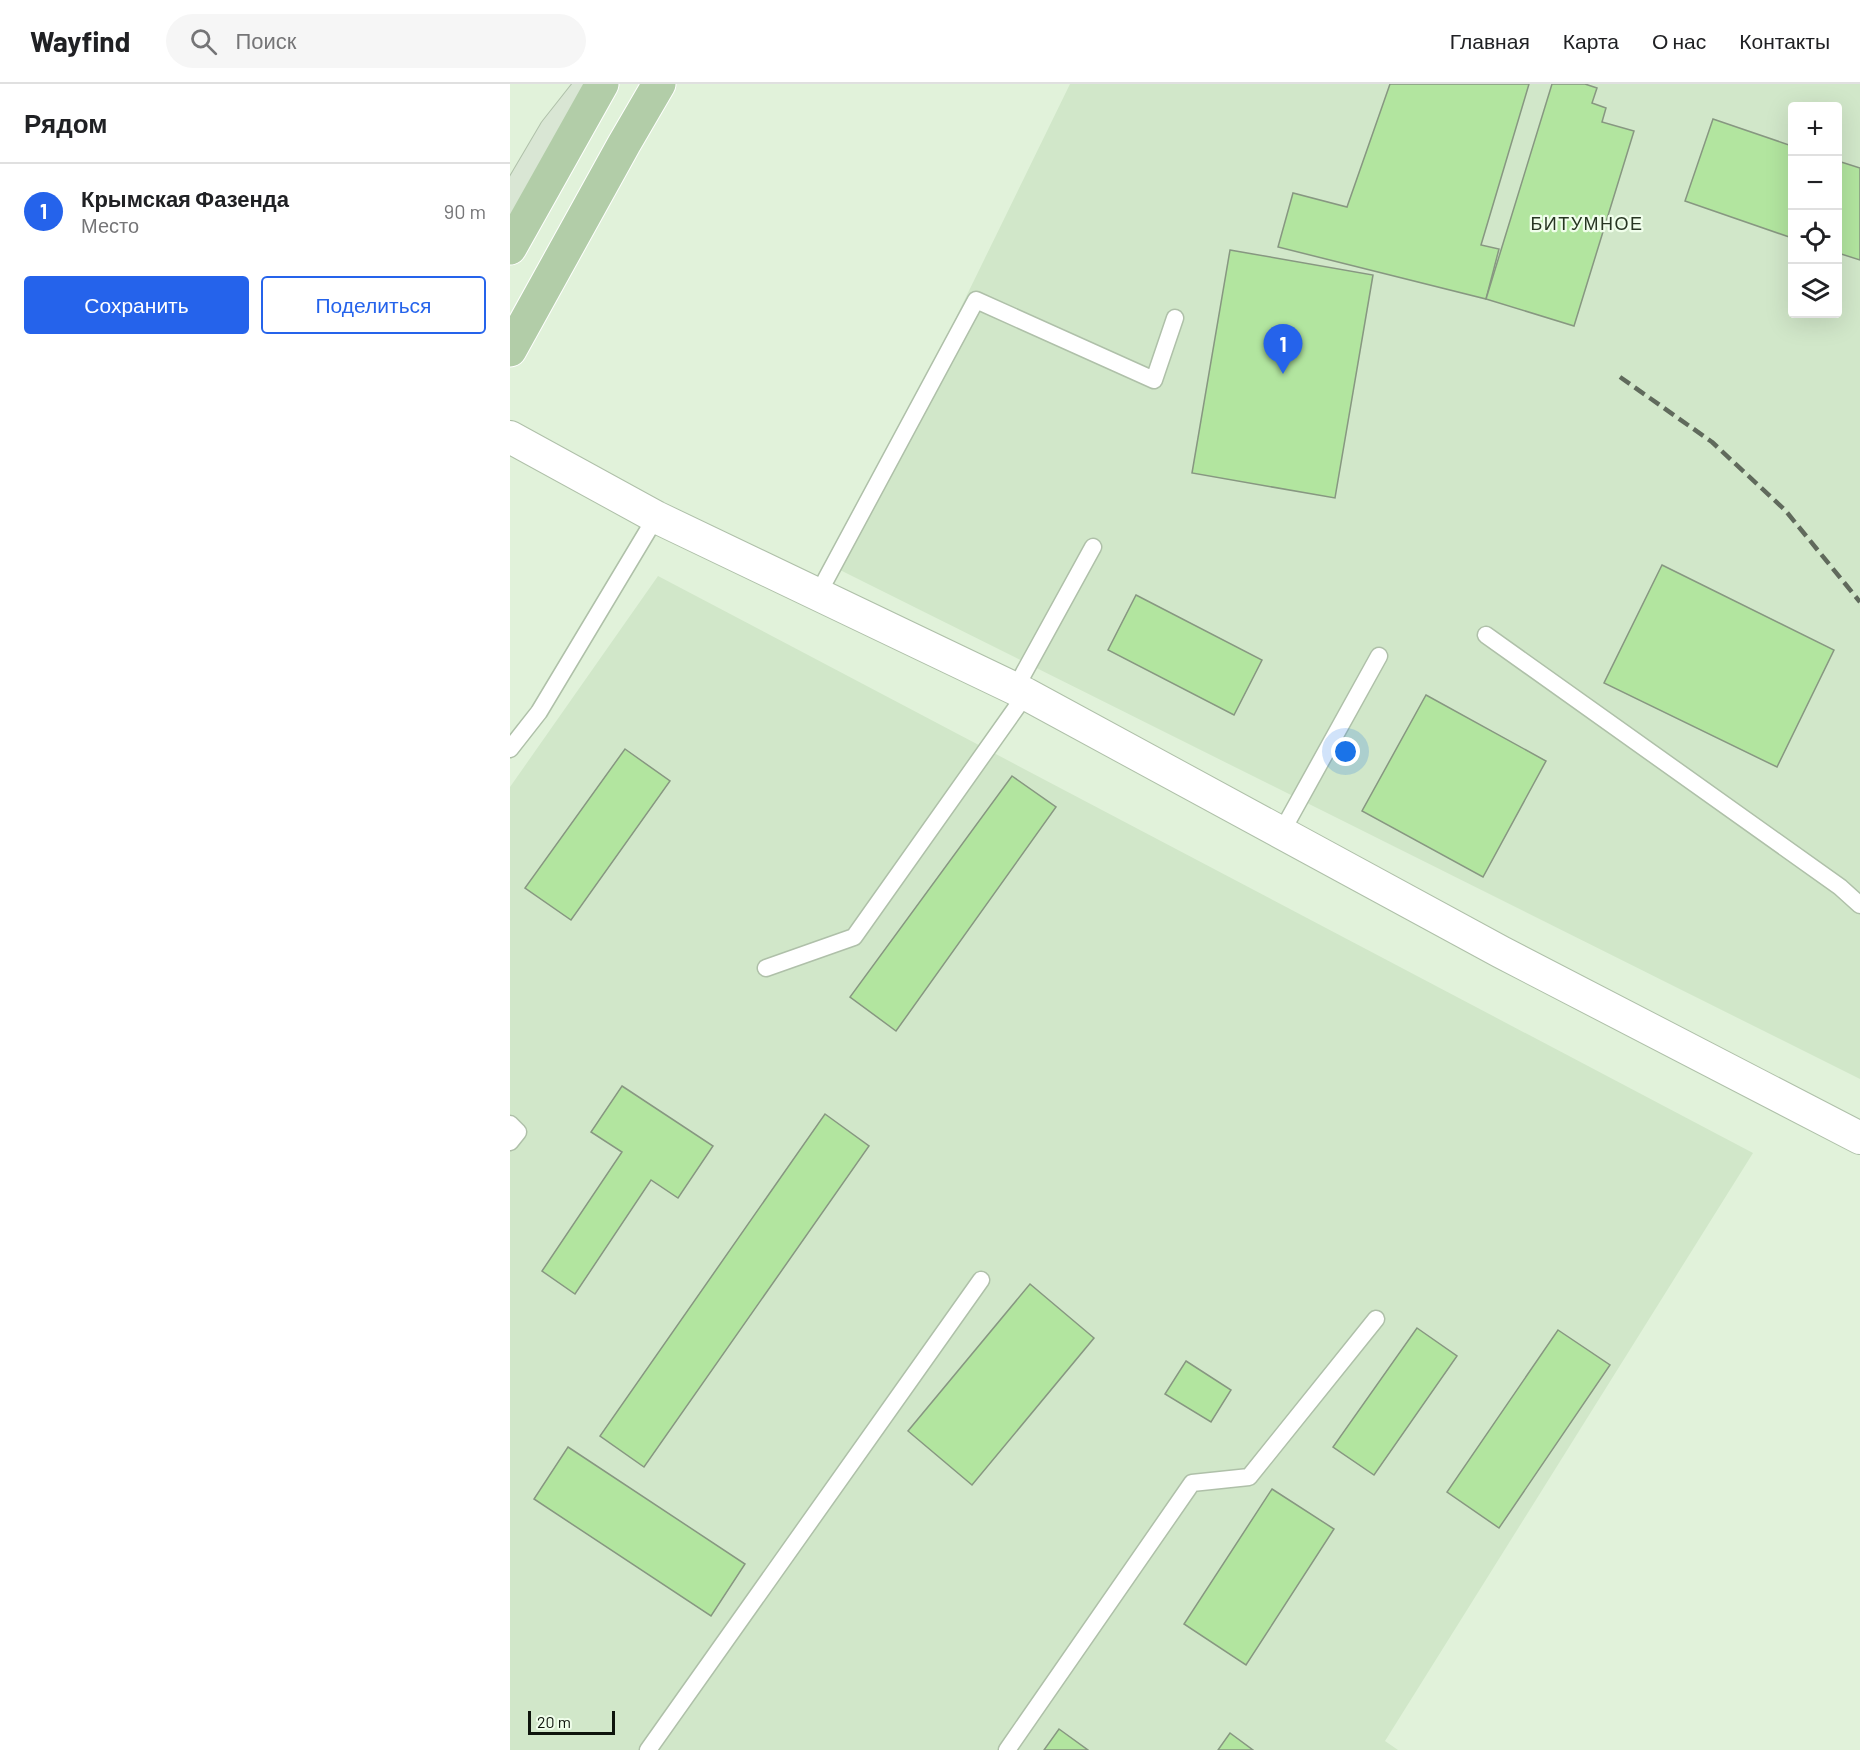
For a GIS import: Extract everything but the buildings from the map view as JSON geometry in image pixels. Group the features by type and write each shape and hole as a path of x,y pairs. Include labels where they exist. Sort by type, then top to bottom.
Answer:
{"main road":[{"path":"510,248 602,84"},
{"path":"510,350 659,84"}],"street":[{"path":"510,209 556,131 593,84"},
{"path":"510,437 656,517 1021,691 1501,952 1860,1138"}],"lane":[{"path":"818,594 976,300 1154,380 1175,318"},
{"path":"510,749 539,712 656,517"},
{"path":"766,968 854,937 1021,691 1093,548"},
{"path":"1486,634 1840,887 1860,905"},
{"path":"1281,833 1379,656"},
{"path":"510,1124 518,1132 510,1142"},
{"path":"648,1750 981,1280"},
{"path":"1007,1750 1192,1483 1249,1478 1376,1318"}],"shaded area":[{"path":"1070,84 1860,84 1860,1079 834,567"},
{"path":"658,576 1753,1153 1385,1741 1398,1750 510,1750 510,787"}],"railway":[{"path":"1620,377 1712,442 1785,510 1860,602"}],"place":[{"name":"Крымская Фазенда","path":"1283,374"}],"district":[{"name":"БИТУМНОЕ","path":"1587,224"}]}
